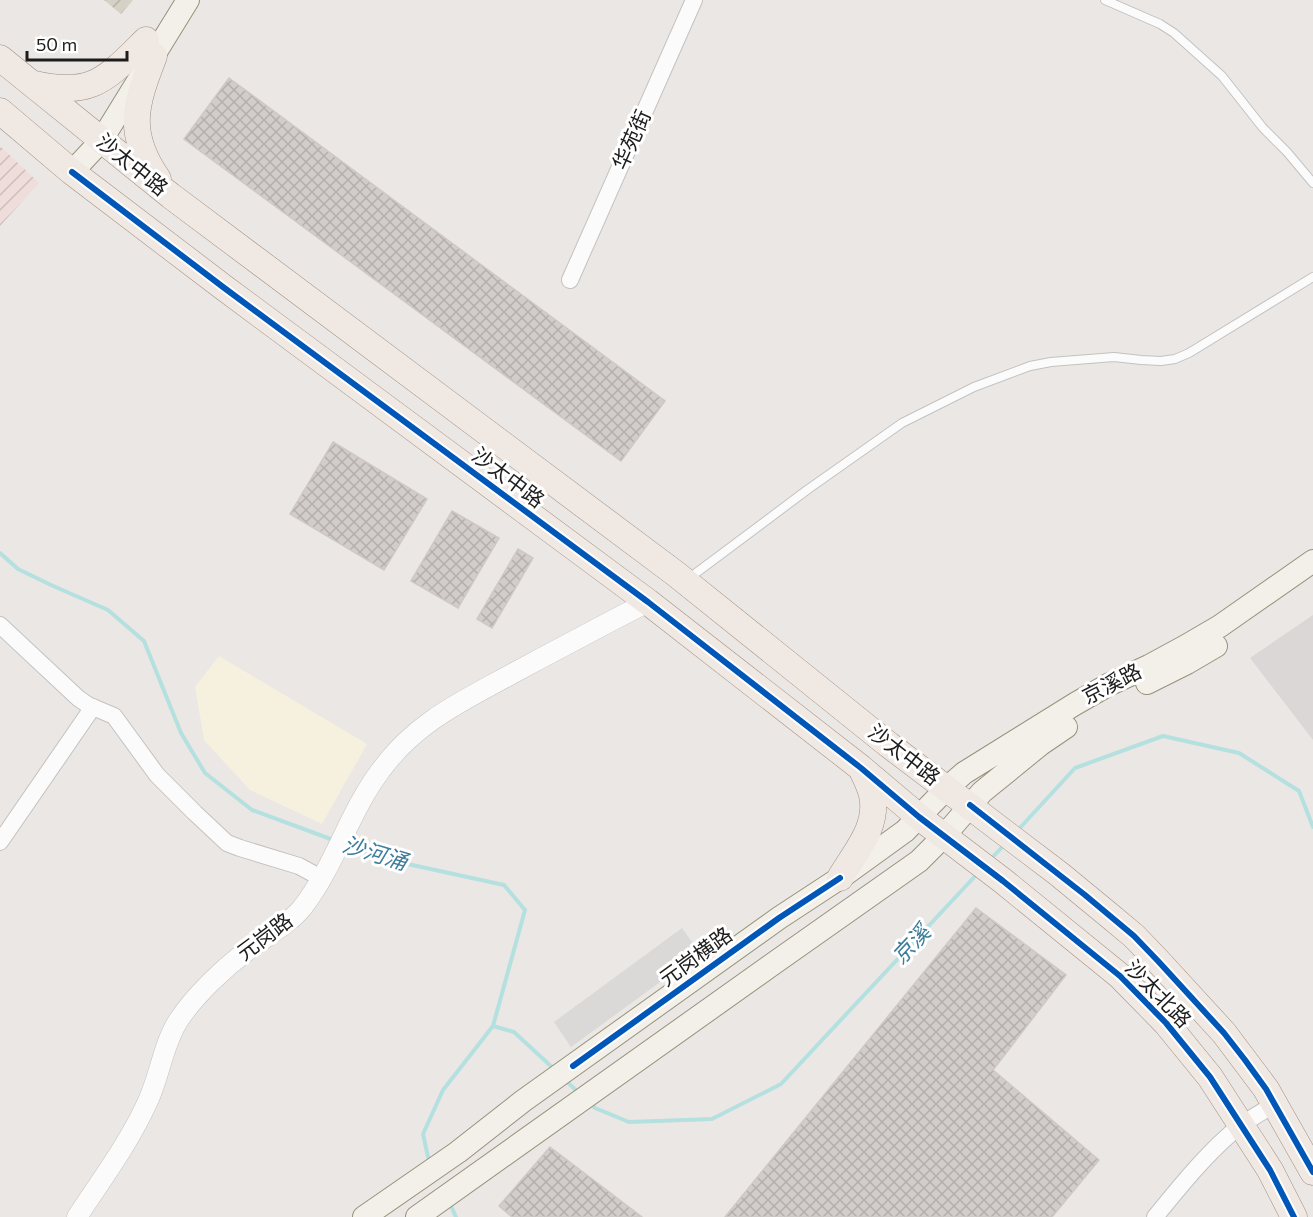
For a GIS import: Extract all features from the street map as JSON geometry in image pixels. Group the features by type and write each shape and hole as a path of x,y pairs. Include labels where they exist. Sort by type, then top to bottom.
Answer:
{"main road":[{"path":"171,0 150,48 139,101 137,129 149,166 171,196"},
{"path":"72,172 150,48 188,0"},
{"path":"10,66 31,83 62,89 82,87 96,83 150,48"},
{"name":"沙太中路","path":"10,66 171,196 686,581 947,788"},
{"name":"沙太中路","path":"0,111 72,172 648,602 861,768 919,817"},
{"path":"223,286 216,266 217,260 222,256 230,259 264,283 292,288"},
{"name":"京溪路","path":"919,817 964,773 1108,685 1149,666 1220,626 1313,561"},
{"name":"京溪路","path":"944,836 982,792 1011,767 1072,722 1097,707 1187,663 1243,628 1313,578"},
{"path":"840,878 864,840 873,816 872,795 861,768"},
{"name":"沙太北路","path":"947,788 1110,916 1134,936 1158,961 1224,1033 1266,1089 1313,1172"},
{"name":"沙太北路","path":"919,817 1003,881 1120,976 1159,1015 1210,1077 1270,1170 1294,1217"},
{"name":"元岗横路","path":"364,1217 458,1152 523,1101 780,918 840,878 905,831 919,817"},
{"path":"420,1215 919,861 944,836"},
{"path":"770,966 797,931 792,922 780,918"}],"street":[{"name":"华苑街","path":"570,280 694,0"},
{"name":"元岗路","path":"76,1217 122,1149 141,1116 156,1083 167,1043 178,1021 194,1000 232,963 301,909 325,871 380,771 405,741 459,703 648,602"},
{"path":"0,625 78,698 114,716 157,775 227,843 298,866 325,871"},
{"path":"0,842 93,707"},
{"path":"1155,1217 1228,1135 1275,1104"}],"lane":[{"path":"1105,0 1160,24 1174,33 1222,76 1263,128 1313,183"},
{"path":"686,581 807,490 902,423 974,387 1030,366 1050,362 1114,357 1175,360 1313,277"}],"shaded area":[{"path":"104,0 133,0 121,14"},
{"path":"0,146 39,183 0,226"},
{"path":"1313,615 1313,740 1250,658"},
{"path":"219,656 367,744 322,824 250,790 204,740 195,687"},
{"path":"682,928 700,953 571,1047 554,1022"}],"building":[{"path":"229,78 665,401 621,461 184,139"},
{"path":"333,442 427,499 384,570 290,514"},
{"path":"452,511 499,538 458,608 411,581"},
{"path":"518,549 533,558 492,628 477,619"},
{"path":"976,908 1066,975 993,1070 1099,1160 1052,1217 725,1217"},
{"path":"550,1147 642,1217 512,1217 499,1206"}],"waterway":[{"name":"沙河涌","path":"0,553 18,569 108,610 144,641 181,733 205,773 252,810 336,841"},
{"name":"京溪","path":"1018,830 1075,768 1163,736 1239,753 1299,791 1313,827"},
{"name":"京溪","path":"989,861 1005,844"},
{"name":"沙河涌","path":"345,845 380,858 504,885 525,910 493,1026 443,1090 423,1134 430,1162"},
{"name":"京溪","path":"590,1103 595,1108 629,1122 712,1119 781,1084 978,873"},
{"name":"京溪","path":"493,1026 514,1032 554,1069"},
{"name":"京溪","path":"566,1081 578,1092"},
{"name":"沙河涌","path":"450,1204 456,1217"}],"cycle path":[{"path":"72,172 223,287 648,602 861,768 919,817 1003,881 1120,976 1166,1023 1210,1077 1270,1170 1294,1217"},
{"path":"970,805 1085,895 1134,936 1158,961 1224,1033 1245,1060 1266,1089 1313,1172"},
{"path":"573,1066 779,918 840,878"}]}
